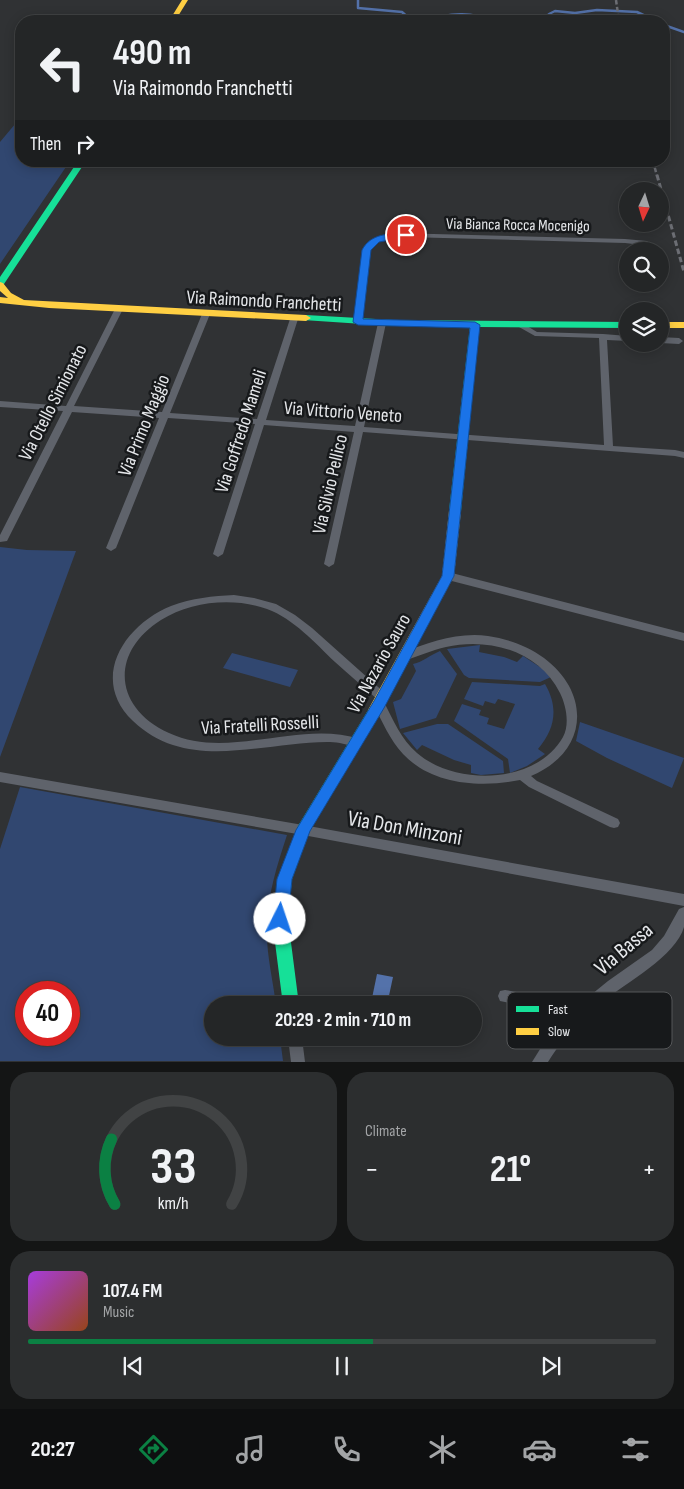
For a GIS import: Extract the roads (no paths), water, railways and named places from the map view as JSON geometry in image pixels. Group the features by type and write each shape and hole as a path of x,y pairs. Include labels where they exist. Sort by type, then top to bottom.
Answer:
{"street":[{"path":"176,15 185,0"},
{"path":"20,304 8,295 0,285 78,167"},
{"name":"Via Bianca Rocca Mocenigo","path":"358,322 366,250 370,244 386,237 406,235 625,240 638,242"},
{"name":"Via Raimondo Franchetti","path":"0,300 20,304"},
{"name":"Via Raimondo Franchetti","path":"0,310 20,304"},
{"name":"Via Raimondo Franchetti","path":"0,305 50,305 382,323 619,325"},
{"name":"Via Otello Simionato","path":"3,538 119,309"},
{"name":"Via Primo Maggio","path":"111,548 206,314"},
{"name":"Via Goffredo Mameli","path":"218,554 262,423 294,319"},
{"name":"Via Silvio Pellico","path":"329,564 382,323"},
{"name":"Via Nazario Sauro","path":"290,996 280,919 281,897 285,879 303,830 381,701 448,576 475,325"},
{"path":"522,325 536,334 603,336 619,338"},
{"path":"669,325 684,325"},
{"path":"603,336 608,448"},
{"path":"669,340 679,341"},
{"name":"Via Vittorio Veneto","path":"0,404 262,423 360,428 675,453 684,456"},
{"path":"448,576 684,637"},
{"name":"Via Fratelli Rosselli","path":"356,742 331,737 233,745 201,746 183,743 150,729 126,708 119,688 119,672 122,658 129,643 140,631 167,612 186,605 215,600 248,601 285,614 312,634 381,701"},
{"path":"381,701 395,733 406,750 421,762 450,774 469,778 486,780 522,775 536,769 551,759 567,740 571,728 572,715 566,690 557,677 526,652 487,640 465,640 439,644 406,656"},
{"path":"522,775 533,784 614,823"},
{"name":"Via Don Minzoni","path":"0,777 684,900"},
{"name":"Via Bassa","path":"604,992 657,954 670,938 684,913"},
{"path":"296,1046 298,1062"},
{"name":"Via Bassa","path":"539,1062 548,1049"}],"waterway":[{"path":"358,0 358,8 402,12 405,15"},
{"path":"548,15 555,11 575,13 597,10 637,12 643,15"},
{"path":"449,15 471,15"},
{"path":"670,27 684,32"}],"railway":[{"path":"616,0 618,15"},
{"path":"655,167 657,176"},
{"path":"657,175 684,272"}]}
